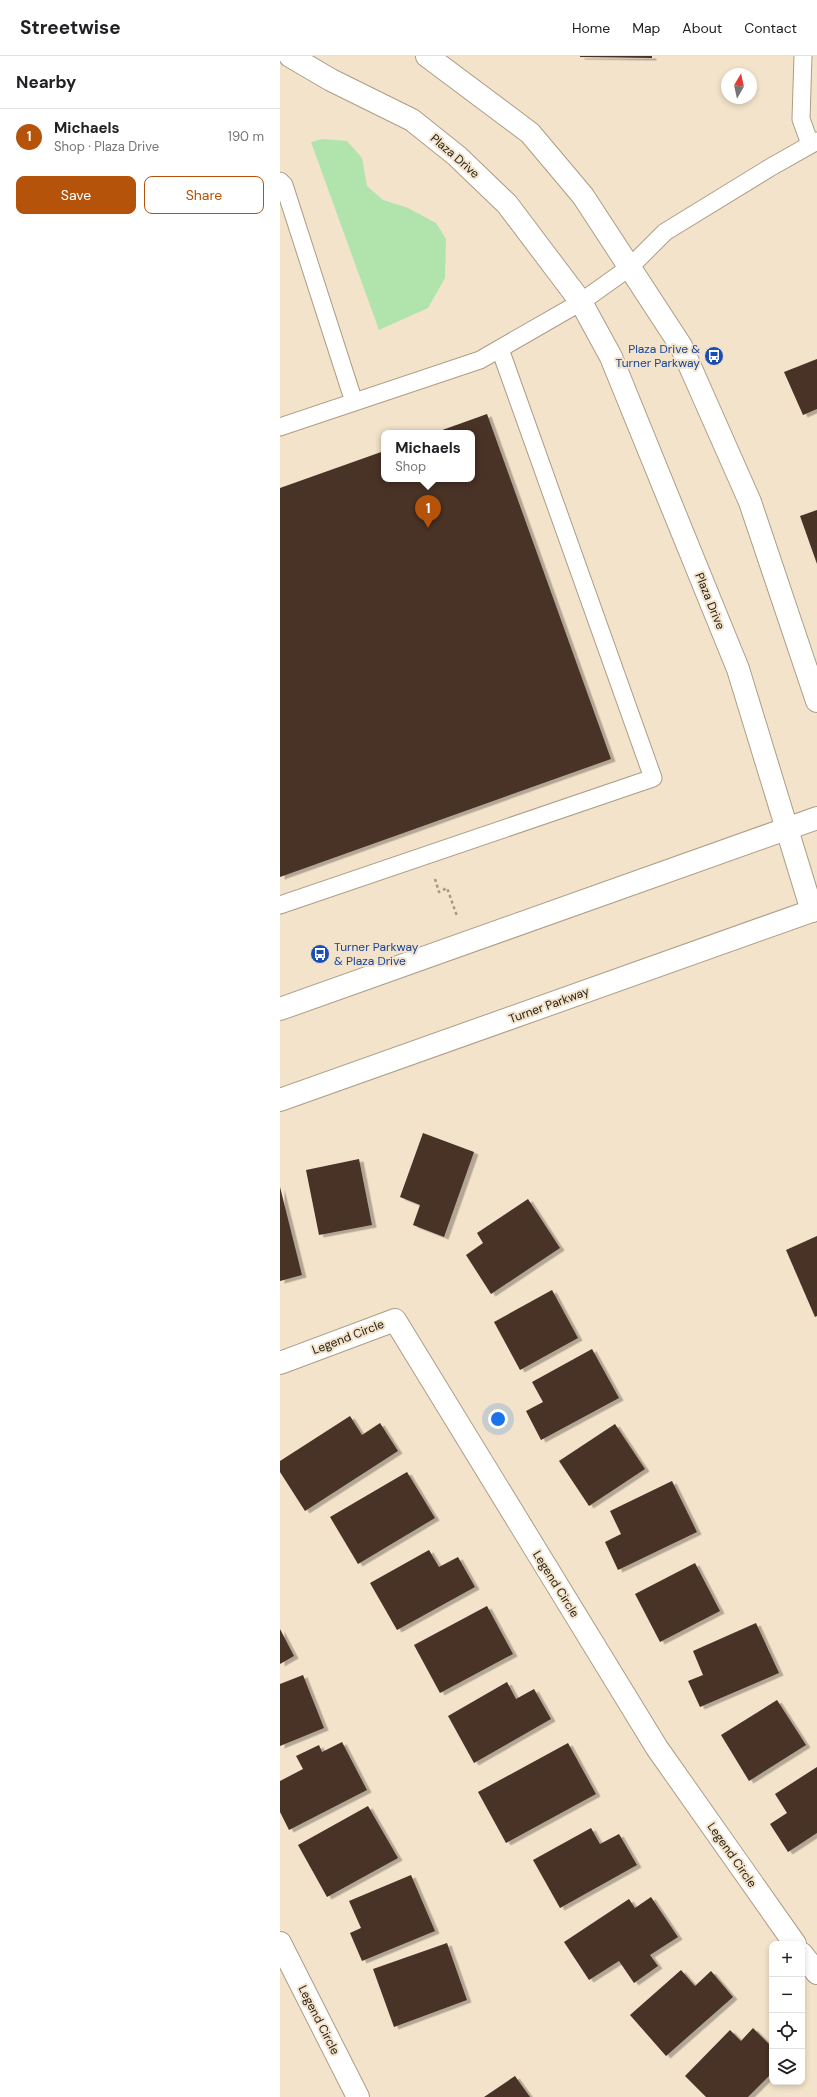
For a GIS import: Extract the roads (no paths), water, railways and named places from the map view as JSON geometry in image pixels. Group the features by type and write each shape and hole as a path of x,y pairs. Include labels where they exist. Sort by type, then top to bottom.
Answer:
{"street":[{"name":"Plaza Drive","path":"290,56 331,80 412,120 458,156 507,204 581,302 611,357 738,670 786,829 814,910"},
{"path":"427,56 530,133 583,196 681,346 750,502 817,700"},
{"path":"280,1009 817,818"},
{"name":"Turner Parkway","path":"280,1100 814,910"},
{"name":"Legend Circle","path":"280,1363 395,1320 657,1748 793,1941"},
{"name":"Legend Circle","path":"280,1943 358,2097"},
{"path":"805,1958 817,1973"}],"lane":[{"path":"280,427 480,360 581,302 630,267 665,232 814,143 801,119 803,56"},
{"path":"280,180 284,185 354,402"},
{"path":"280,905 653,778 500,349"}],"place":[{"name":"Plaza Drive & Turner Parkway","path":"714,356"},
{"name":"Michaels","path":"428,528"},
{"name":"Turner Parkway & Plaza Drive","path":"320,954"}]}
